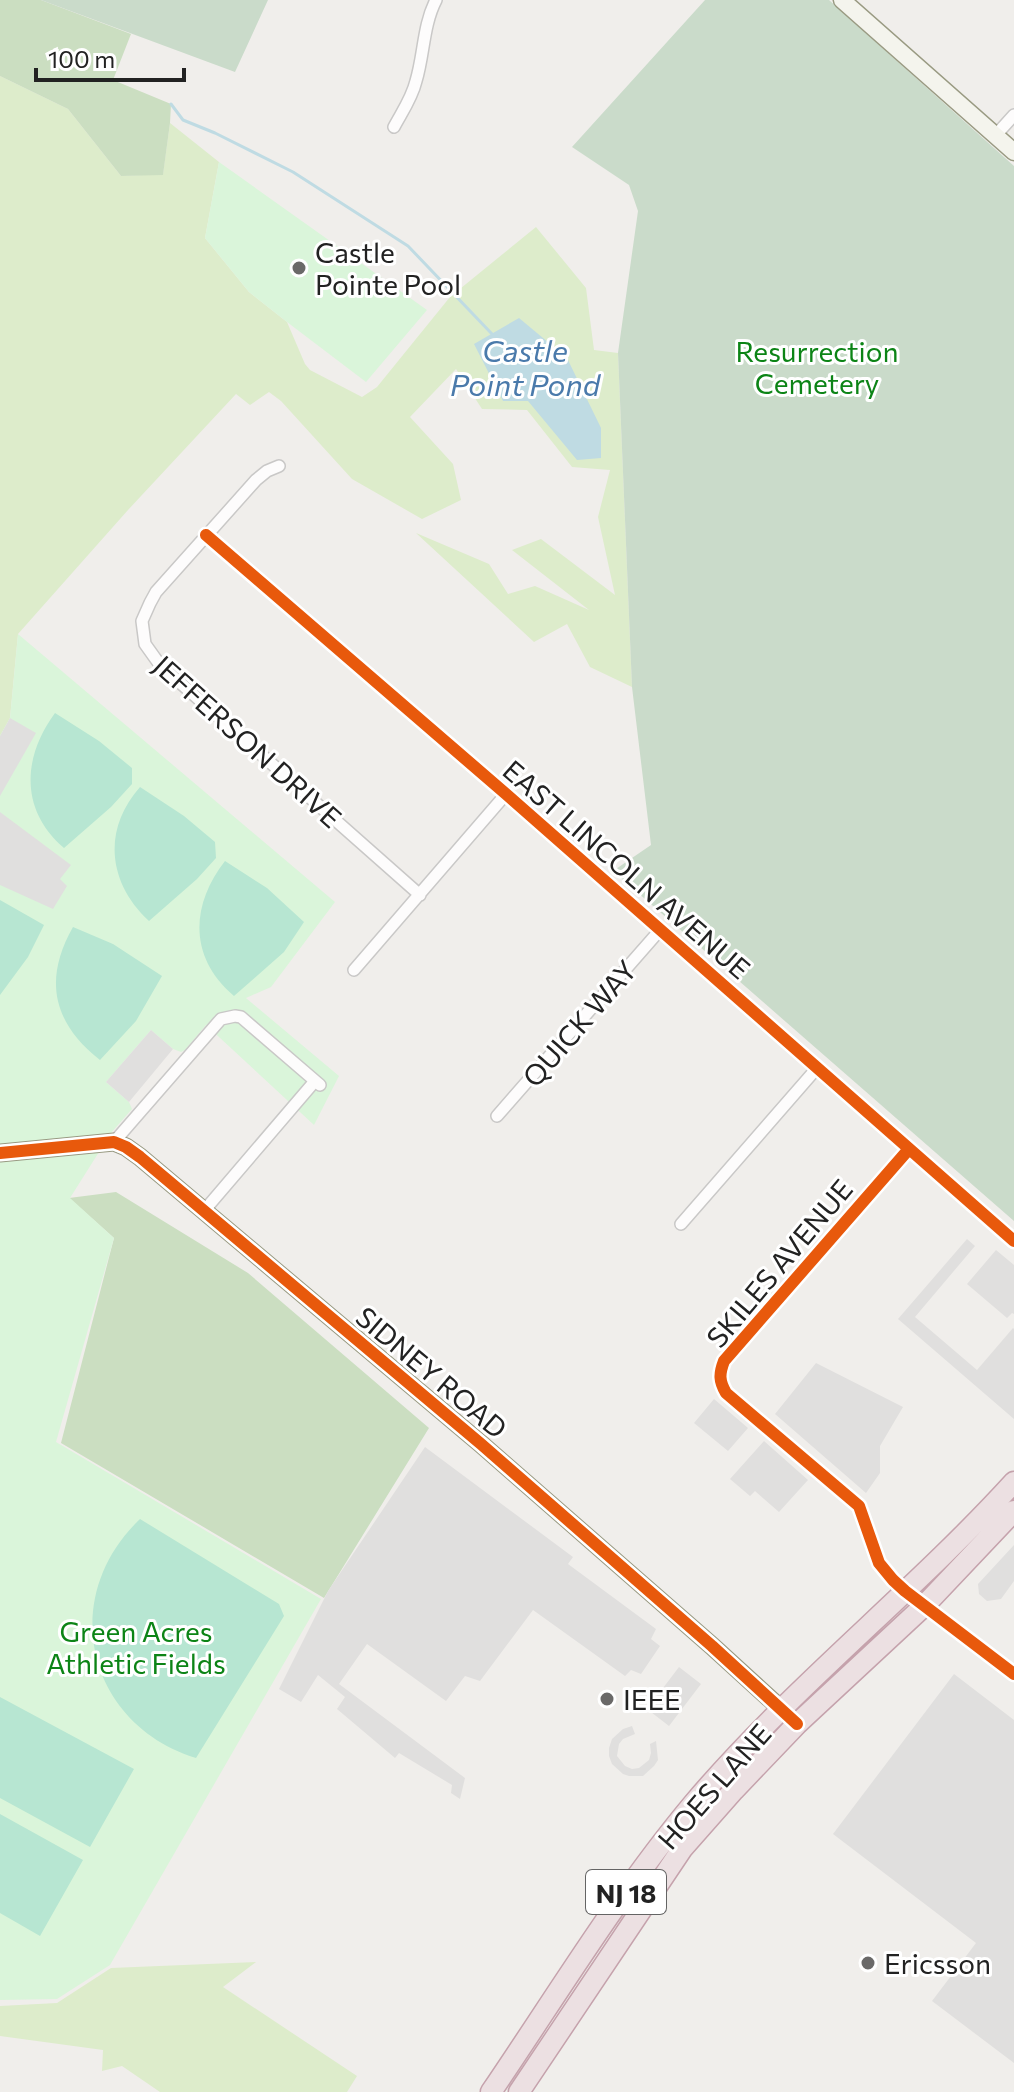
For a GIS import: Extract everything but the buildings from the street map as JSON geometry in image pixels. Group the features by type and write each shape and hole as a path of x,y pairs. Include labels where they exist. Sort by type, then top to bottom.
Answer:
{"highway":[{"name":"HOES LANE","path":"519,2092 682,1849 734,1790 790,1717 905,1591 972,1528 1014,1482"},
{"name":"HOES LANE","path":"491,2092 626,1891 702,1794 924,1606 1014,1511"}],"street":[{"path":"394,127 416,81 429,17 436,0"},
{"path":"842,0 1014,152"},
{"path":"995,136 1014,115"},
{"name":"JEFFERSON DRIVE","path":"279,466 256,480 156,592 142,621 145,644 160,665 420,895"},
{"name":"EAST LINCOLN AVENUE","path":"206,535 1014,1241"},
{"path":"354,970 506,794"},
{"name":"QUICK WAY","path":"497,1116 660,930"},
{"path":"0,1152 114,1142 221,1019 241,1017 317,1083 203,1212"},
{"path":"681,1224 817,1068"},
{"name":"SIDNEY ROAD","path":"114,1142 140,1157 481,1444 790,1717"},
{"name":"SKILES AVENUE","path":"909,1149 724,1361 720,1383 726,1393 859,1506 879,1563 905,1591 1014,1674"}],"green space":[{"path":"0,0 41,0 131,34 113,80 171,104 163,175 121,176 68,109 0,76"},
{"path":"41,0 268,0 235,72"},
{"name":"Resurrection Cemetery","path":"705,0 829,0 1014,166 1014,1221 613,871 651,845 632,687 618,353 638,211 629,185 572,147"},
{"path":"0,76 68,109 121,176 163,174 170,123 219,162 205,238 249,292 287,322 310,370 362,397 377,387 450,297 536,227 586,288 594,350 618,353 632,687 590,667 567,624 534,642 416,533 489,564 508,594 535,586 589,610 512,550 541,539 615,595 598,517 610,470 572,467 527,410 482,409 456,369 410,417 453,464 461,500 422,519 352,479 281,401 269,392 250,405 236,394 18,634 10,718 0,736"},
{"path":"219,162 427,310 366,382 249,292 205,238"},
{"name":"Green Acres Athletic Fields","path":"18,634 335,902 271,987 246,998 339,1076 314,1125 206,1025 181,1052 151,1030 106,1082 129,1102 132,1109 111,1133 70,1198 114,1238 56,1442 321,1599 110,1965 57,1999 0,2000 0,736 10,718"},
{"path":"55,713 99,741 132,768 132,784 64,848 39,817 31,783 36,748"},
{"path":"140,787 184,816 215,842 216,858 149,921 125,890 115,856 115,838 120,821"},
{"path":"225,861 267,888 304,922 284,952 234,996 209,965 202,948 200,931 205,896"},
{"path":"0,900 44,925 28,957 0,995"},
{"path":"73,927 113,944 162,976 136,1021 100,1060 72,1031 58,1000 58,965"},
{"path":"116,1192 248,1273 429,1428 324,1598 61,1443 114,1238 69,1198"},
{"path":"140,1519 279,1604 284,1616 196,1758 159,1741 130,1717 108,1688 96,1655 93,1620 98,1585 114,1551"},
{"path":"0,1697 134,1769 90,1847 0,1798"},
{"path":"0,1814 83,1860 40,1936 0,1913"},
{"path":"256,1962 223,1987 357,2076 347,2092 160,2092 122,2066 102,2071 103,2050 0,2036 0,2006 57,2003 111,1968"}],"shaded area":[{"path":"10,718 36,733 0,796 0,736"},
{"path":"0,812 71,865 60,879 67,886 53,909 0,885"},
{"path":"151,1030 173,1049 129,1102 106,1082"},
{"path":"967,1239 975,1246 915,1317 977,1370 1014,1329 1014,1419 898,1319"},
{"path":"996,1250 1014,1265 1014,1314 1007,1318 967,1284"},
{"path":"816,1363 903,1407 880,1446 880,1473 866,1493 775,1414"},
{"path":"714,1399 748,1428 728,1451 694,1423"},
{"path":"764,1441 808,1480 779,1512 755,1491 750,1496 730,1479"},
{"path":"425,1447 573,1557 568,1564 656,1629 651,1639 660,1646 641,1674 631,1670 625,1676 533,1610 480,1681 465,1676 446,1701 367,1644 339,1684 465,1778 460,1799 451,1793 452,1785 399,1753 395,1758 337,1709 345,1697 318,1675 301,1702 279,1689 328,1591"},
{"path":"1014,1545 1014,1581 1001,1599 987,1601 979,1594 978,1584"},
{"path":"679,1667 701,1684 669,1726 647,1709"},
{"path":"954,1674 1014,1720 1014,2063 932,2001 976,1943 833,1834"},
{"path":"632,1726 635,1734 623,1739 617,1756 625,1766 639,1768 649,1760 650,1744 656,1741 658,1760 643,1776 623,1774 612,1764 609,1756 612,1739"}],"water":[{"name":"Castle Point Pond","path":"519,318 567,358 601,428 601,458 577,460 528,401 503,401 474,344"}],"waterway":[{"path":"171,104 183,120 293,172 408,246 492,334"}],"cycle path":[{"path":"206,535 1014,1241"},
{"path":"0,1153 114,1142 140,1157 481,1444 797,1724"},
{"path":"909,1149 724,1361 721,1381 726,1393 859,1506 879,1563 893,1580 1014,1674"}],"place":[{"name":"Castle Pointe Pool","path":"299,268"},
{"name":"IEEE","path":"607,1699"},
{"name":"Ericsson","path":"868,1963"}]}
